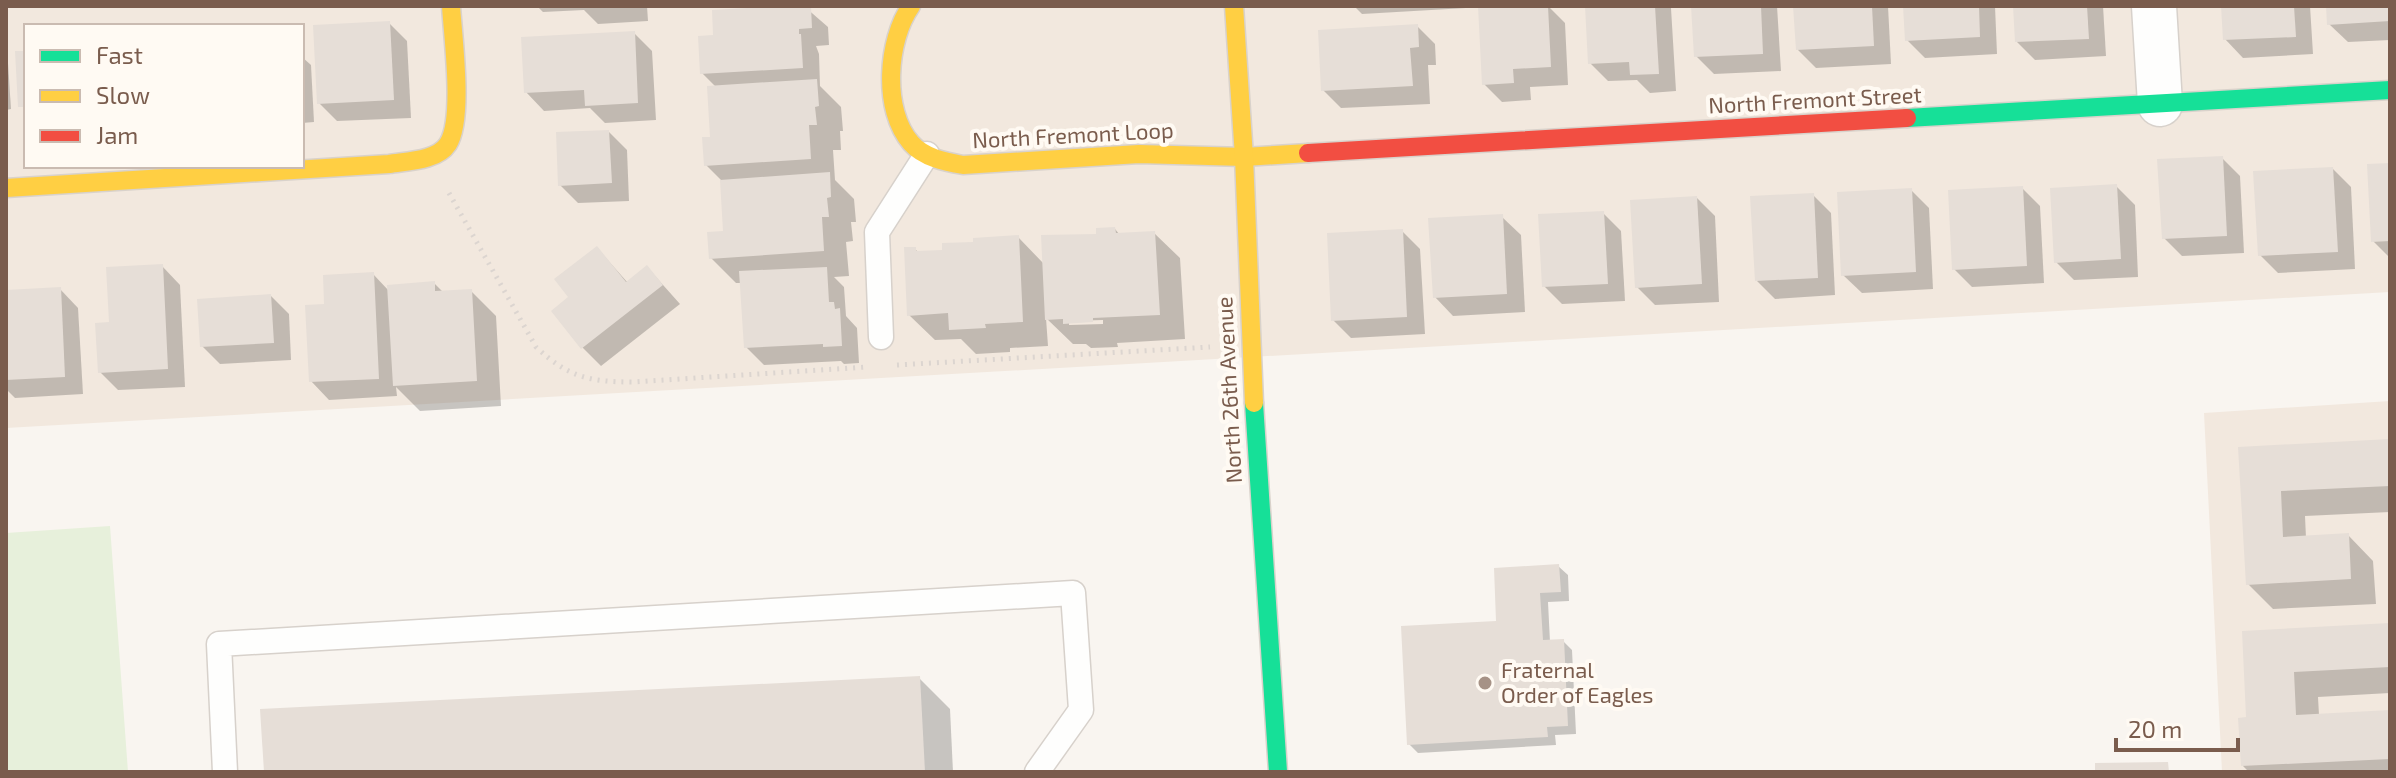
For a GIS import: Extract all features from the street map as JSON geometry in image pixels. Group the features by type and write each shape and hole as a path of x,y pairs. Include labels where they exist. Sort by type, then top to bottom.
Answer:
{"street":[{"path":"6,188 389,164 429,157 447,146 456,121 451,6"},
{"name":"North 26th Avenue","path":"1234,6 1244,157 1250,345 1278,772"},
{"path":"2154,6 2160,104"},
{"path":"902,9 893,43 895,104 901,125 912,144 927,154"},
{"name":"North Fremont Street","path":"1244,157 2390,90"},
{"name":"North Fremont Loop","path":"927,154 963,165 1187,154 1244,157"}],"lane":[{"path":"881,337 877,232 927,154"},
{"path":"225,772 219,644 1073,593 1081,710 1037,772"}],"path":[{"path":"429,157 536,347 549,360 573,375 605,382 633,382 1218,346"}],"shaded area":[{"path":"6,6 2390,6 2390,292 6,428"},
{"path":"2390,401 2390,772 2222,772 2204,413"}],"green space":[{"path":"110,526 128,772 6,772 6,533"}],"building":[{"path":"1478,6 1548,6 1551,67 1513,69 1514,83 1482,85"},
{"path":"1585,6 1655,6 1659,74 1630,75 1629,62 1588,64"},
{"path":"1691,6 1761,6 1763,54 1694,57"},
{"path":"1793,6 1872,6 1874,46 1796,50"},
{"path":"1903,6 1979,6 1980,37 1905,41"},
{"path":"2013,6 2087,6 2089,39 2015,42"},
{"path":"2221,6 2294,6 2296,37 2223,40"},
{"path":"2326,6 2390,6 2390,21 2327,25"},
{"path":"811,7 812,28 799,29 803,68 700,74 698,36 713,35 712,10"},
{"path":"390,21 394,100 317,104 313,25"},
{"path":"1418,24 1419,47 1410,48 1413,86 1321,91 1318,30"},
{"path":"635,31 638,103 585,106 584,90 524,93 521,37"},
{"path":"15,51 24,51 24,107 18,107"},
{"path":"817,79 817,125 809,125 811,159 704,166 702,137 710,137 707,86"},
{"path":"609,130 612,183 558,186 556,132"},
{"path":"2223,156 2227,236 2162,239 2157,159"},
{"path":"2390,163 2390,241 2371,242 2367,164"},
{"path":"2333,167 2338,252 2258,256 2253,171"},
{"path":"830,172 831,197 827,198 829,217 822,217 824,251 709,259 707,232 723,231 720,180"},
{"path":"2117,184 2121,259 2054,263 2050,188"},
{"path":"2023,186 2027,266 1952,270 1948,190"},
{"path":"1912,188 1916,272 1841,276 1837,192"},
{"path":"1814,193 1818,278 1755,281 1750,196"},
{"path":"1697,196 1702,284 1635,288 1630,200"},
{"path":"1604,211 1608,284 1542,287 1538,214"},
{"path":"1503,214 1507,294 1433,298 1428,218"},
{"path":"1115,227 1116,233 1155,231 1160,315 1093,318 1093,322 1063,324 1063,319 1045,320 1041,235 1096,234 1096,228"},
{"path":"1403,229 1407,317 1331,321 1327,233"},
{"path":"1019,235 1023,322 949,330 948,313 907,316 904,247 916,247 916,251 942,250 942,243"},
{"path":"597,246 626,282 647,265 663,285 581,349 551,311 568,297 554,279"},
{"path":"163,264 168,369 98,373 95,323 109,322 106,267"},
{"path":"827,267 829,302 834,302 835,309 840,308 842,346 744,348 739,271"},
{"path":"374,272 379,379 309,382 305,305 324,304 323,275"},
{"path":"435,281 435,291 472,289 477,381 393,386 387,285"},
{"path":"61,287 65,377 6,380 6,290"},
{"path":"271,294 274,343 200,347 197,299"},
{"path":"2390,439 2390,486 2281,491 2283,537 2349,533 2351,579 2246,585 2238,447"},
{"name":"Fraternal Order of Eagles","path":"1559,564 1561,592 1540,593 1543,640 1564,639 1568,726 1547,727 1548,737 1407,745 1401,626 1496,621 1494,568"},
{"path":"2390,623 2390,667 2294,672 2296,715 2390,710 2390,759 2241,766 2238,718 2246,717 2242,631"},
{"path":"920,676 925,772 264,772 260,709"},
{"path":"2168,762 2169,772 2095,772 2095,763"}],"traffic: fast":[{"path":"1907,118 2390,90"},
{"path":"1254,403 1278,772"}],"traffic: slow":[{"path":"6,188 389,164 437,154 448,144 456,116 451,6"},
{"path":"911,6 897,37 891,75 892,94 895,112 911,143 936,158 963,165 1139,154 1244,157 1308,153"},
{"path":"1234,6 1254,403"}],"traffic: jam":[{"path":"1308,153 1907,118"}],"place":[{"name":"Fraternal Order of Eagles","path":"1485,683"}]}
